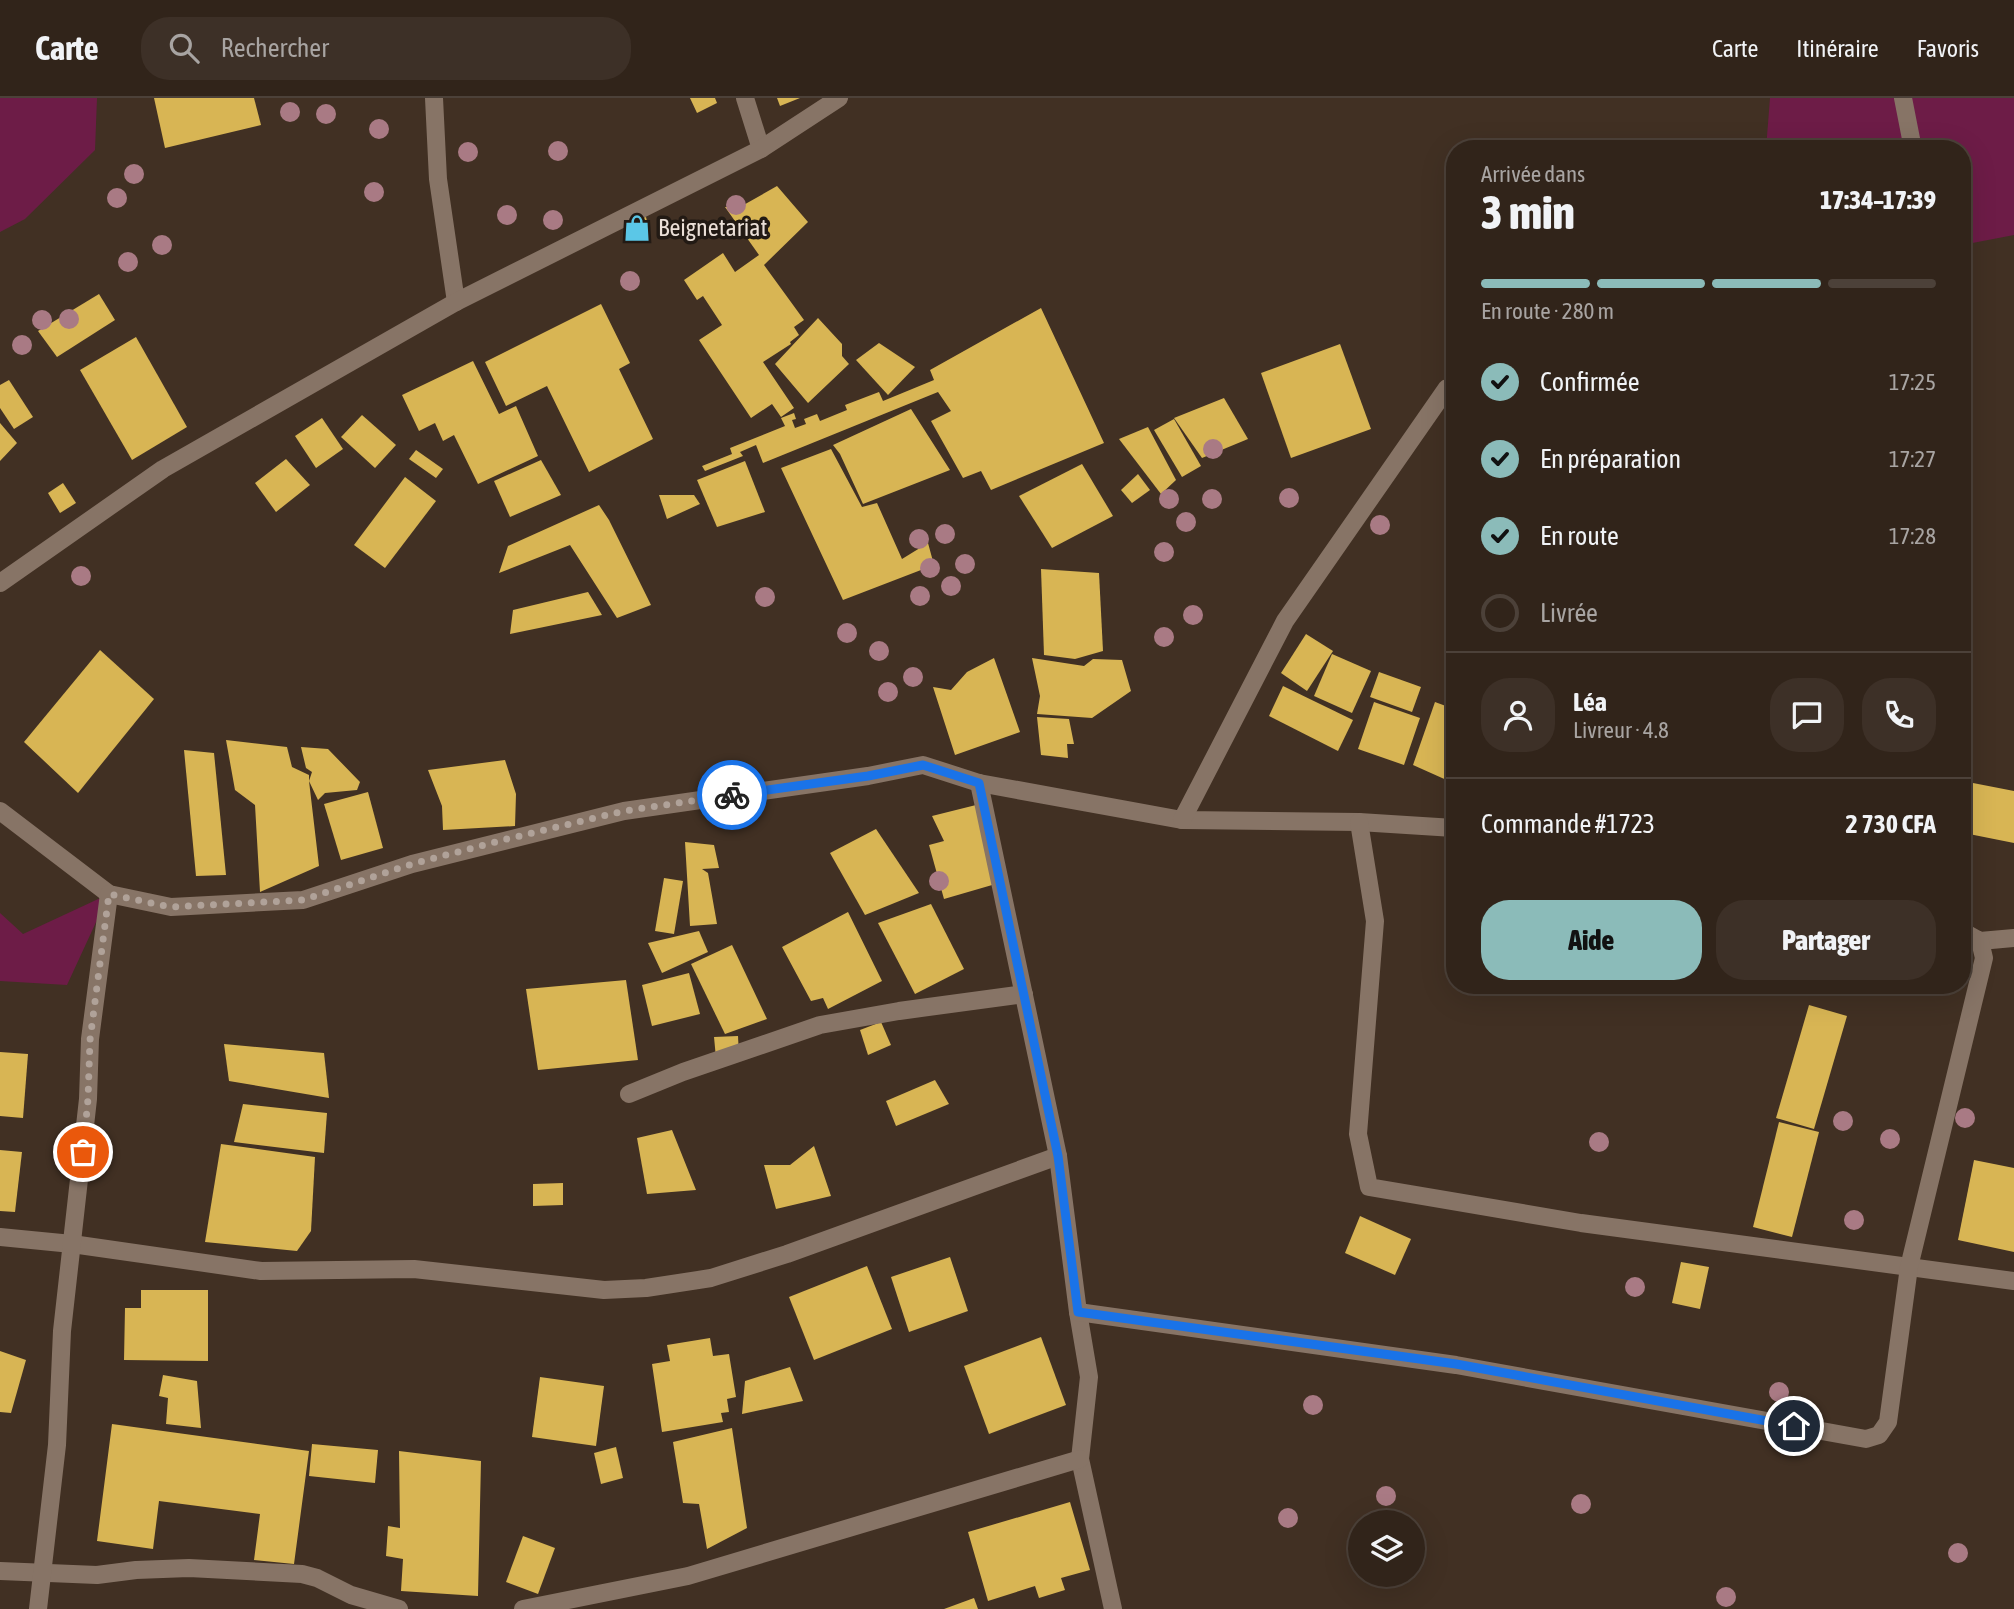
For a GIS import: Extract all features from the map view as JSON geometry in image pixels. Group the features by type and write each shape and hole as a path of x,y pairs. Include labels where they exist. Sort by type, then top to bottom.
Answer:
{"street":[{"path":"434,98 438,178 456,302"},
{"path":"745,98 761,149"},
{"path":"0,583 163,469 456,302 761,149 839,98"},
{"path":"1903,98 1911,140"},
{"path":"1182,820 1284,621 1446,389"},
{"path":"0,811 109,894 170,907 303,900 412,864 624,811 868,776 923,765 979,783 1182,820 1359,822 1446,827"},
{"path":"979,783 1058,1156 1089,1377 1080,1459 1114,1609"},
{"path":"1359,822 1375,921 1358,1135 1369,1186 1581,1223 2014,1281"},
{"path":"38,1609 57,1445 62,1331 88,1099 90,1040 109,894"},
{"path":"1971,936 1980,941 2014,938"},
{"path":"1078,1312 1456,1364 1866,1439 1879,1435 1888,1422 1909,1267 1984,958 1980,941"},
{"path":"629,1094 683,1072 820,1025 1024,994"},
{"path":"0,1237 72,1244 261,1271 414,1269 604,1290 646,1288 711,1278 787,1254 1058,1156"},
{"path":"523,1609 688,1576 1080,1459"},
{"path":"0,1571 97,1575 189,1568 302,1574 317,1578 351,1595 399,1609"}],"shaded area":[{"path":"0,98 97,98 95,150 25,219 0,232"},
{"path":"1770,98 2014,98 2014,235 1971,243 1971,140 1767,140"},
{"path":"109,894 67,985 0,981 0,913 23,934"}],"building":[{"path":"154,98 254,98 261,125 165,148"},
{"path":"690,98 715,98 717,103 697,113"},
{"path":"777,98 800,98 780,106"},
{"path":"777,186 808,222 764,265 804,320 794,327 799,335 791,344 763,362 794,408 781,417 772,404 751,418 699,340 722,325 703,296 697,300 684,280 723,253 735,272 759,255 725,207 740,207"},
{"path":"646,217 650,235 630,241 625,223"},
{"path":"99,294 115,320 57,357 38,331"},
{"path":"601,304 630,363 619,369 653,439 589,472 547,386 506,406 485,362"},
{"path":"1041,308 1104,443 991,490 981,471 963,478 931,421 951,411 938,392 763,463 756,445 740,452 743,456 705,471 702,466 732,454 730,448 785,426 781,418 794,413 796,419 792,420 795,428 806,424 804,419 817,414 820,421 847,410 845,405 879,392 883,401 934,380 930,370"},
{"path":"818,318 842,344 842,356 849,364 808,403 775,364"},
{"path":"136,337 187,427 132,460 80,370"},
{"path":"879,343 915,367 888,395 856,360"},
{"path":"1340,344 1371,429 1291,458 1261,373"},
{"path":"473,361 499,414 516,406 538,456 478,484 454,435 443,441 435,423 419,431 402,395"},
{"path":"9,380 33,417 14,429 0,408 0,385"},
{"path":"1224,398 1248,439 1202,458 1174,418"},
{"path":"911,409 950,470 863,504 840,454 833,445"},
{"path":"362,415 396,445 375,468 341,437"},
{"path":"322,418 343,449 316,468 295,436"},
{"path":"1174,419 1201,466 1182,477 1154,430"},
{"path":"0,423 17,443 0,461"},
{"path":"1148,427 1176,480 1161,494 1119,439"},
{"path":"831,449 862,507 877,503 902,559 928,543 934,565 843,600 781,468"},
{"path":"416,450 443,469 436,478 409,459"},
{"path":"286,459 310,485 276,512 255,483"},
{"path":"541,460 561,495 510,517 494,481"},
{"path":"745,461 765,512 717,527 697,480"},
{"path":"1082,464 1113,516 1052,548 1019,496"},
{"path":"1138,474 1150,490 1132,503 1121,490"},
{"path":"405,477 436,501 385,568 354,545"},
{"path":"63,483 76,503 60,513 48,493"},
{"path":"659,495 694,495 700,504 667,519"},
{"path":"599,505 651,605 617,618 570,545 499,573 508,546"},
{"path":"1041,569 1099,573 1103,651 1075,659 1044,655"},
{"path":"588,592 602,615 510,634 513,610"},
{"path":"1306,634 1333,651 1307,691 1281,673"},
{"path":"100,650 154,699 78,793 24,742"},
{"path":"1332,654 1371,671 1352,713 1314,696"},
{"path":"994,658 1020,732 955,755 933,687 951,690 967,672"},
{"path":"1032,658 1084,666 1093,659 1122,660 1131,691 1092,718 1037,714 1040,696"},
{"path":"1379,672 1421,687 1412,712 1370,697"},
{"path":"1283,686 1353,720 1338,751 1269,716"},
{"path":"1374,702 1420,718 1404,765 1358,749"},
{"path":"1435,702 1446,706 1446,780 1413,765"},
{"path":"1037,717 1069,719 1074,744 1067,744 1068,758 1041,755"},
{"path":"226,740 287,747 292,767 309,775 319,866 260,892 255,805 235,790"},
{"path":"301,747 328,749 360,782 357,790 325,793 318,800 309,781 312,772 306,768"},
{"path":"184,750 214,753 226,875 196,876"},
{"path":"505,760 516,794 515,826 443,830 442,806 428,770"},
{"path":"1973,783 2014,791 2014,843 1971,834"},
{"path":"368,792 383,848 341,860 324,804"},
{"path":"976,805 999,883 944,899 929,845 944,841 932,816"},
{"path":"876,829 919,893 865,915 830,853"},
{"path":"685,842 714,845 719,868 702,869 708,873 717,924 690,926"},
{"path":"664,878 683,881 674,934 655,931"},
{"path":"931,904 964,969 915,994 878,923"},
{"path":"848,912 882,981 828,1009 823,998 811,1001 782,947"},
{"path":"699,931 708,952 662,973 648,943"},
{"path":"732,945 767,1019 725,1034 691,964"},
{"path":"689,973 700,1014 652,1026 642,985"},
{"path":"626,980 638,1060 538,1070 526,989"},
{"path":"1809,1005 1847,1016 1814,1129 1776,1118"},
{"path":"881,1022 891,1045 868,1055 860,1030"},
{"path":"738,1036 739,1056 716,1058 714,1037"},
{"path":"224,1044 324,1053 329,1098 229,1081"},
{"path":"0,1052 28,1054 23,1118 0,1116"},
{"path":"935,1080 949,1104 896,1126 886,1101"},
{"path":"243,1104 327,1113 324,1153 234,1142"},
{"path":"1779,1122 1819,1132 1792,1237 1753,1227"},
{"path":"672,1130 696,1190 647,1194 637,1138"},
{"path":"221,1144 315,1157 311,1231 297,1251 205,1242"},
{"path":"814,1146 831,1196 776,1209 764,1165 790,1165"},
{"path":"0,1150 22,1152 15,1212 0,1211"},
{"path":"1974,1160 2014,1168 2014,1252 1958,1240"},
{"path":"563,1183 563,1205 533,1206 533,1184"},
{"path":"1360,1216 1411,1239 1395,1275 1345,1253"},
{"path":"950,1257 968,1311 909,1332 891,1277"},
{"path":"1681,1262 1709,1267 1700,1309 1672,1303"},
{"path":"867,1266 892,1329 814,1360 789,1297"},
{"path":"141,1290 208,1290 208,1361 124,1360 125,1308 141,1308"},
{"path":"1041,1337 1066,1405 989,1434 964,1366"},
{"path":"710,1338 713,1356 729,1354 736,1397 727,1399 729,1412 721,1413 723,1422 662,1432 652,1364 670,1361 667,1345"},
{"path":"0,1351 26,1360 11,1413 0,1412"},
{"path":"790,1367 803,1401 742,1414 745,1381"},
{"path":"163,1375 197,1381 201,1428 166,1424 168,1398 159,1396"},
{"path":"540,1377 604,1386 596,1446 532,1437"},
{"path":"112,1424 309,1451 294,1564 254,1560 260,1514 159,1501 153,1549 97,1541"},
{"path":"732,1428 747,1528 707,1549 699,1504 683,1503 673,1442"},
{"path":"312,1444 378,1450 375,1483 309,1476"},
{"path":"616,1447 623,1478 601,1484 594,1453"},
{"path":"399,1451 481,1461 478,1596 401,1591 403,1559 386,1556 388,1526 400,1528"},
{"path":"1070,1502 1090,1570 1061,1578 1065,1590 1039,1598 1035,1586 988,1601 968,1532"},
{"path":"523,1536 555,1548 538,1594 506,1582"},
{"path":"974,1598 978,1609 944,1609"}],"way so far":[{"path":"83,1152 90,1040 109,894 170,907 303,900 412,864 507,839 624,811 732,795"}],"place":[{"name":"Beignetariat","path":"637,228"}],"route":[{"path":"732,795 868,776 923,765 979,783 1058,1156 1078,1312 1456,1364 1794,1426"}]}
